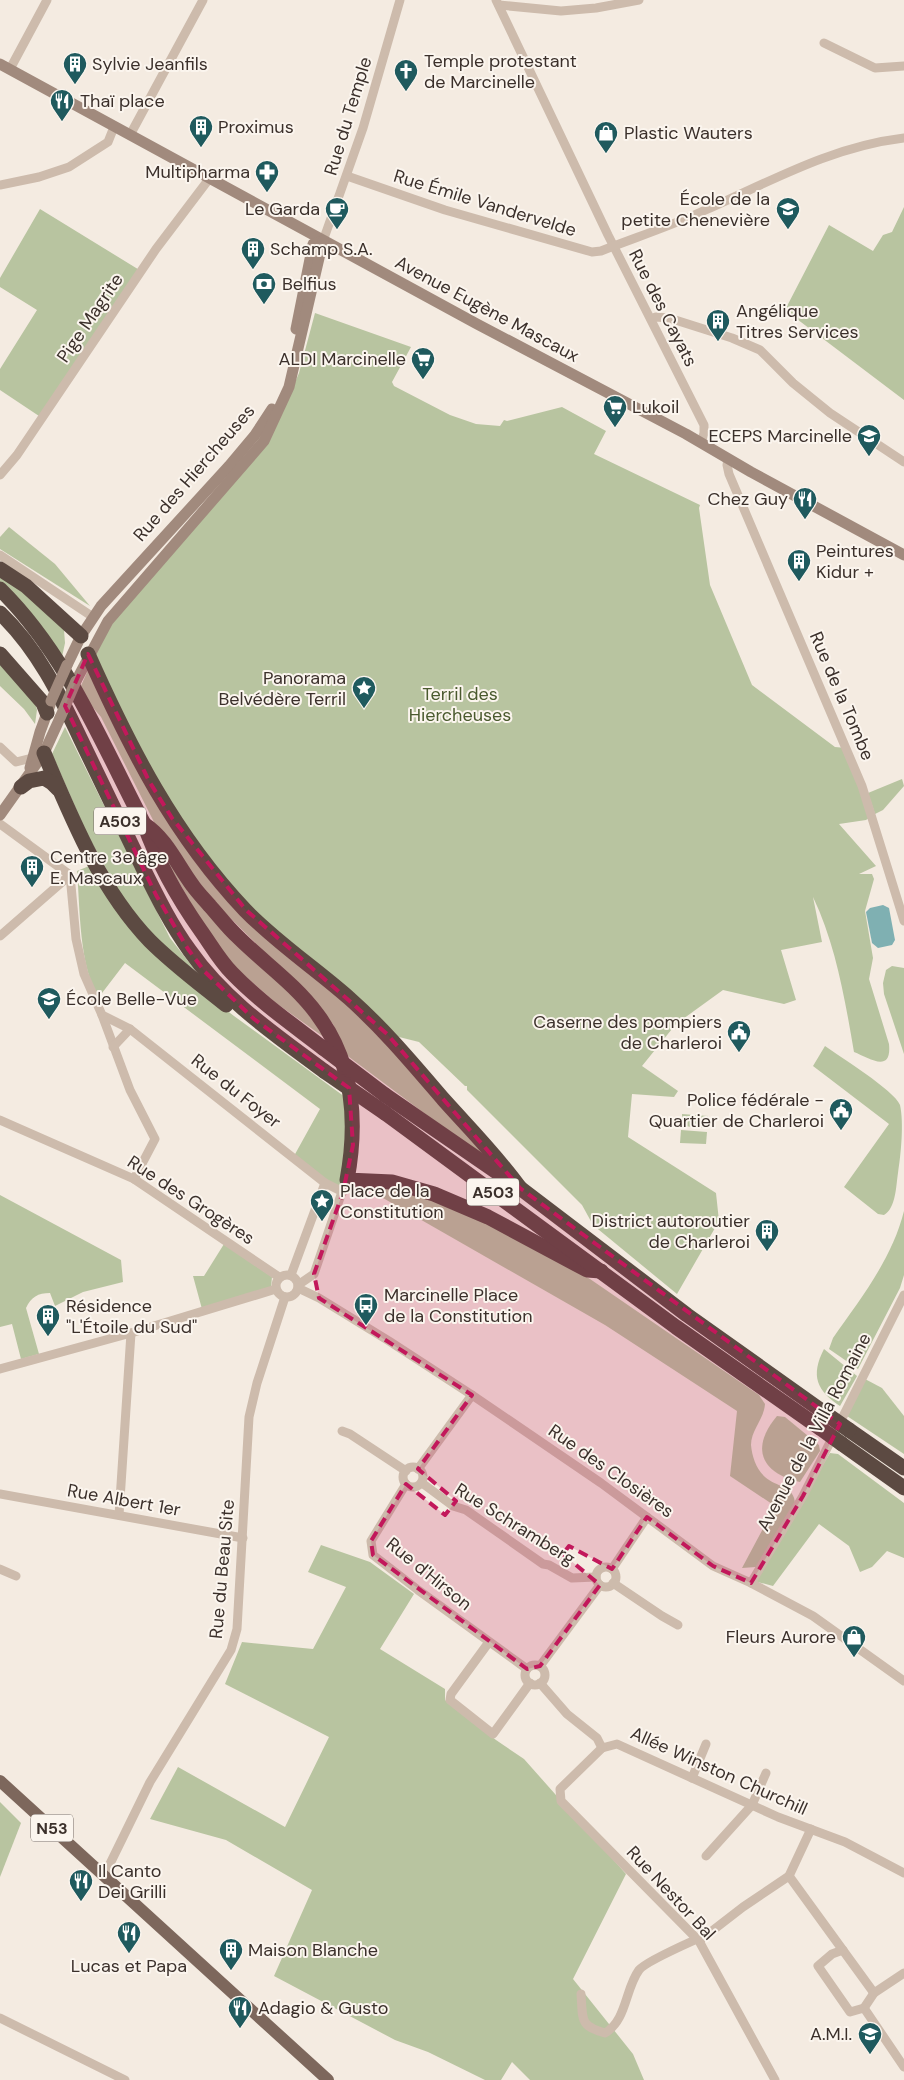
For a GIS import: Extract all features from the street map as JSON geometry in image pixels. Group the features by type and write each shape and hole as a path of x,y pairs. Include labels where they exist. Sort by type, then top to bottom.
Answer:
{"highway":[{"path":"0,569 26,586 80,636"},
{"name":"A503","path":"0,589 37,629 69,677 144,824 153,849 177,896 218,957 232,973 270,1008 385,1095 520,1188 687,1315 825,1422 842,1444 904,1488"},
{"name":"A503","path":"0,613 16,630 48,675 156,895 188,949 205,972 254,1019 676,1327 825,1422 849,1430 904,1468"},
{"path":"0,654 54,713"},
{"path":"88,654 149,781 197,854 246,910 278,940 349,998 387,1034 503,1164 520,1188"},
{"path":"38,756 59,791 102,878 119,904 151,942 231,1009 254,1019"},
{"path":"25,781 44,778 59,791"},
{"path":"144,824 154,830 194,887 231,929 302,997 329,1032 344,1068 353,1105 353,1145 345,1186 392,1182 434,1194 488,1218 587,1270 601,1271"}],"main road":[{"name":"Avenue Eugène Mascaux","path":"5,66 104,119 114,127 209,179 701,443 904,555"},
{"name":"Rue des Hiercheuses","path":"54,713 76,680 103,628 233,469 269,416 286,375 313,244 324,241"},
{"name":"Rue des Hiercheuses","path":"54,713 67,665 80,636 93,616 156,544 233,469"},
{"path":"93,616 103,628"},
{"path":"80,636 88,654"},
{"path":"38,756 38,737 54,713"},
{"path":"0,816 25,781 38,756 54,713"},
{"name":"N53","path":"0,1781 328,2080"}],"street":[{"path":"5,66 47,0"},
{"path":"130,136 203,0"},
{"name":"Rue du Temple","path":"324,241 347,176 400,0"},
{"path":"497,2 561,11 596,8 639,0"},
{"name":"Rue des Cayats","path":"497,2 614,245 704,425 701,443"},
{"path":"824,42 875,68 904,66"},
{"path":"0,185 39,177 69,167 108,142 114,127"},
{"name":"Rue Émile Vandervelde","path":"347,176 445,210 592,252 601,251 700,213 800,167 841,151 877,142 904,138"},
{"name":"Pige Magrite","path":"0,475 17,455 156,249 209,179"},
{"path":"651,320 663,316 732,338 760,350 793,383 830,413 904,462"},
{"name":"Rue de la Tombe","path":"728,459 726,465 729,474 862,786 904,921"},
{"path":"736,489 735,477 739,465"},
{"path":"0,555 93,616"},
{"path":"0,747 16,762 38,756"},
{"path":"0,824 70,875 76,939 84,974 102,1015 130,1090 155,1139 134,1179"},
{"path":"0,936 70,875"},
{"name":"Rue du Foyer","path":"102,1015 130,1029 325,1183 345,1186"},
{"path":"113,1047 130,1029"},
{"name":"Rue des Grogères","path":"0,1120 134,1179 279,1277"},
{"path":"291,1275 325,1183"},
{"path":"319,1298 313,1283 314,1274 345,1186"},
{"path":"298,1287 296,1279 291,1275 283,1274 276,1283 276,1289 279,1294 285,1297 293,1295 298,1287 314,1274"},
{"name":"Rue des Closières","path":"298,1287 319,1298 472,1395 601,1483 713,1566 750,1583 812,1616 904,1681"},
{"path":"0,1369 131,1333 276,1289"},
{"name":"Avenue de la Villa Romaine","path":"750,1583 803,1496 904,1295"},
{"name":"Rue du Beau Site","path":"104,1876 150,1782 231,1650 237,1629 249,1417 256,1383 285,1297"},
{"path":"119,1515 131,1333"},
{"path":"418,1469 472,1395"},
{"path":"342,1431 350,1434 406,1471"},
{"path":"412,1467 418,1469 423,1477 422,1483 414,1487 406,1484 403,1476 406,1471 412,1467"},
{"name":"Rue Schramberg","path":"422,1483 453,1506 466,1510 543,1564 549,1565 572,1578 598,1581"},
{"name":"Rue d'Hirson","path":"406,1484 371,1541 373,1554 418,1590 527,1669"},
{"name":"Rue Albert 1er","path":"0,1494 243,1538"},
{"path":"612,1569 647,1517"},
{"path":"612,1569 602,1568 596,1573 598,1581 606,1586 614,1583"},
{"path":"0,1569 16,1576"},
{"path":"612,1569 616,1577 614,1583"},
{"path":"540,1666 598,1581"},
{"path":"614,1583 678,1625"},
{"path":"489,1642 451,1694 450,1700 493,1734 530,1683"},
{"path":"534,1664 540,1666 545,1674 540,1683 534,1685 530,1683 525,1675 527,1669 534,1664"},
{"name":"Allée Winston Churchill","path":"540,1683 567,1714 597,1738 602,1748 617,1744 752,1805 845,1842 904,1873"},
{"path":"692,1778 706,1744"},
{"name":"Rue Nestor Bal","path":"602,1748 560,1790 561,1801 698,1940 775,2080"},
{"path":"706,1856 752,1805 766,1773"},
{"path":"581,1994 583,2018 586,2025 593,2030 605,2033 611,2030 619,2019 641,1967 698,1940 789,1876 811,1829"},
{"path":"789,1876 874,1993"},
{"path":"843,1950 832,1954 818,1966 850,2012 864,2008 874,1993 904,1973"},
{"path":"864,2008 904,2067"},
{"path":"0,2018 125,2080"}],"highlighted area":[{"path":"88,654 149,781 172,818 246,910 387,1034 520,1188 840,1424 803,1496 751,1583 713,1566 647,1517 612,1569 569,1546 563,1554 600,1585 540,1666 527,1669 373,1555 371,1541 406,1484 445,1515 456,1501 418,1469 472,1395 319,1298 314,1274 343,1192 353,1145 349,1088 254,1019 205,972 188,949 156,895 65,706"}],"green space":[{"path":"904,207 904,400 785,310 829,225 873,251 883,235 892,232"},
{"path":"40,209 141,271 42,418 0,390 0,369 37,310 0,287 0,278"},
{"name":"Terril des Hiercheuses","path":"315,313 411,347 392,382 394,386 450,415 476,424 500,426 504,420 507,421 562,407 606,431 594,454 700,505 710,585 752,685 835,747 846,748 872,816 866,820 839,824 876,866 859,874 872,874 874,879 865,911 873,958 869,979 889,1044 887,1059 878,1062 854,1052 834,953 813,897 822,942 781,950 796,1000 784,1004 723,990 676,1024 642,1066 678,1091 674,1097 632,1094 628,1137 716,1193 719,1221 677,1294 593,1225 582,1205 467,1090 467,1086 419,1042 387,1034 278,940 197,854 88,654 103,627 226,486 290,394 299,373"},
{"path":"9,527 55,564 90,606 0,549 0,537"},
{"path":"0,573 64,630 65,643 62,657 0,582"},
{"path":"0,661 35,702 37,710 35,724 24,709 0,686"},
{"path":"88,670 193,859 219,892 294,960 385,1038 495,1166 345,1054 333,1024 301,988 198,886 154,822 101,717 80,688"},
{"path":"65,727 170,938 195,970 172,955 128,908 87,834 52,754"},
{"path":"902,779 904,786 883,810 875,814 868,793"},
{"path":"162,853 294,994 325,1038 276,1003 230,963 211,938"},
{"path":"89,866 170,967 345,1097 348,1129 343,1192 294,1156 320,1109 125,963 99,997 92,985 84,954 80,919 77,871"},
{"path":"892,966 904,968 904,1054 884,994 883,983 886,970"},
{"path":"825,1046 878,1083 900,1105 902,1139 896,1190 891,1207 884,1215 878,1214 844,1187 889,1124 813,1066"},
{"path":"682,1114 708,1116 707,1128 682,1126"},
{"path":"681,1130 707,1132 706,1144 680,1143"},
{"path":"378,1186 416,1189 514,1237 590,1279 759,1395 765,1404 752,1440 753,1458 765,1477 792,1494 795,1504 756,1567 742,1568 775,1506 730,1476 737,1411 605,1325 376,1194"},
{"path":"0,1195 121,1260 123,1282 83,1292 55,1306 50,1293 33,1298 26,1308 39,1354 21,1359 12,1324 0,1327"},
{"path":"904,1211 904,1275 900,1288 858,1369 829,1349 833,1338 884,1262 899,1229"},
{"path":"224,1244 272,1277 271,1287 202,1309 193,1276 204,1276"},
{"path":"824,1349 857,1376 840,1406 826,1395 818,1382 817,1367"},
{"path":"865,1379 882,1388 904,1416 904,1454 847,1416"},
{"path":"777,1416 785,1417 819,1445 820,1451 800,1482 776,1472 768,1466 764,1458 762,1449 764,1439"},
{"path":"830,1453 838,1454 904,1503 904,1558 887,1551 872,1567 860,1572 849,1546 819,1524 773,1586 754,1581"},
{"path":"321,1545 370,1562 414,1594 380,1649 445,1689 445,1700 496,1740 524,1759 626,1874 573,1979 633,2054 644,2080 530,2080 512,2062 501,2080 485,2080 428,2052 395,2040 274,1976 312,1890 226,1840 150,1819 178,1767 285,1827 329,1737 225,1684 242,1642 313,1649 346,1587 308,1572"},
{"path":"0,1802 21,1823 0,1877"}],"water":[{"path":"883,905 889,908 895,940 892,945 878,948 872,943 866,912 870,908"}],"place":[{"name":"Sylvie Jeanfils","path":"75,85"},
{"name":"Temple protestant de Marcinelle","path":"406,92"},
{"name":"Thaï place","path":"62,122"},
{"name":"Proximus","path":"201,148"},
{"name":"Plastic Wauters","path":"606,154"},
{"name":"Multipharma","path":"267,193"},
{"name":"Le Garda","path":"337,230"},
{"name":"École de la petite Chenevière","path":"788,230"},
{"name":"Schamp S.A.","path":"253,270"},
{"name":"Belfius","path":"264,305"},
{"name":"Angélique Titres Services","path":"718,342"},
{"name":"ALDI Marcinelle","path":"423,380"},
{"name":"Lukoil","path":"615,428"},
{"name":"ECEPS Marcinelle","path":"869,457"},
{"name":"Chez Guy","path":"805,520"},
{"name":"Peintures Kidur +","path":"799,582"},
{"name":"Panorama Belvédère Terril","path":"364,709"},
{"name":"Centre 3e âge E. Mascaux","path":"32,888"},
{"name":"École Belle-Vue","path":"49,1020"},
{"name":"Caserne des pompiers de Charleroi","path":"739,1053"},
{"name":"Police fédérale - Quartier de Charleroi","path":"841,1131"},
{"name":"Place de la Constitution","path":"322,1222"},
{"name":"District autoroutier de Charleroi","path":"767,1252"},
{"name":"Marcinelle Place de la Constitution","path":"366,1326"},
{"name":"Résidence \"L'Étoile du Sud\"","path":"48,1337"},
{"name":"Fleurs Aurore","path":"854,1658"},
{"name":"Il Canto Dei Grilli","path":"81,1902"},
{"name":"Lucas et Papa","path":"129,1954"},
{"name":"Maison Blanche","path":"231,1971"},
{"name":"Adagio & Gusto","path":"240,2029"},
{"name":"A.M.I.","path":"870,2055"}]}
